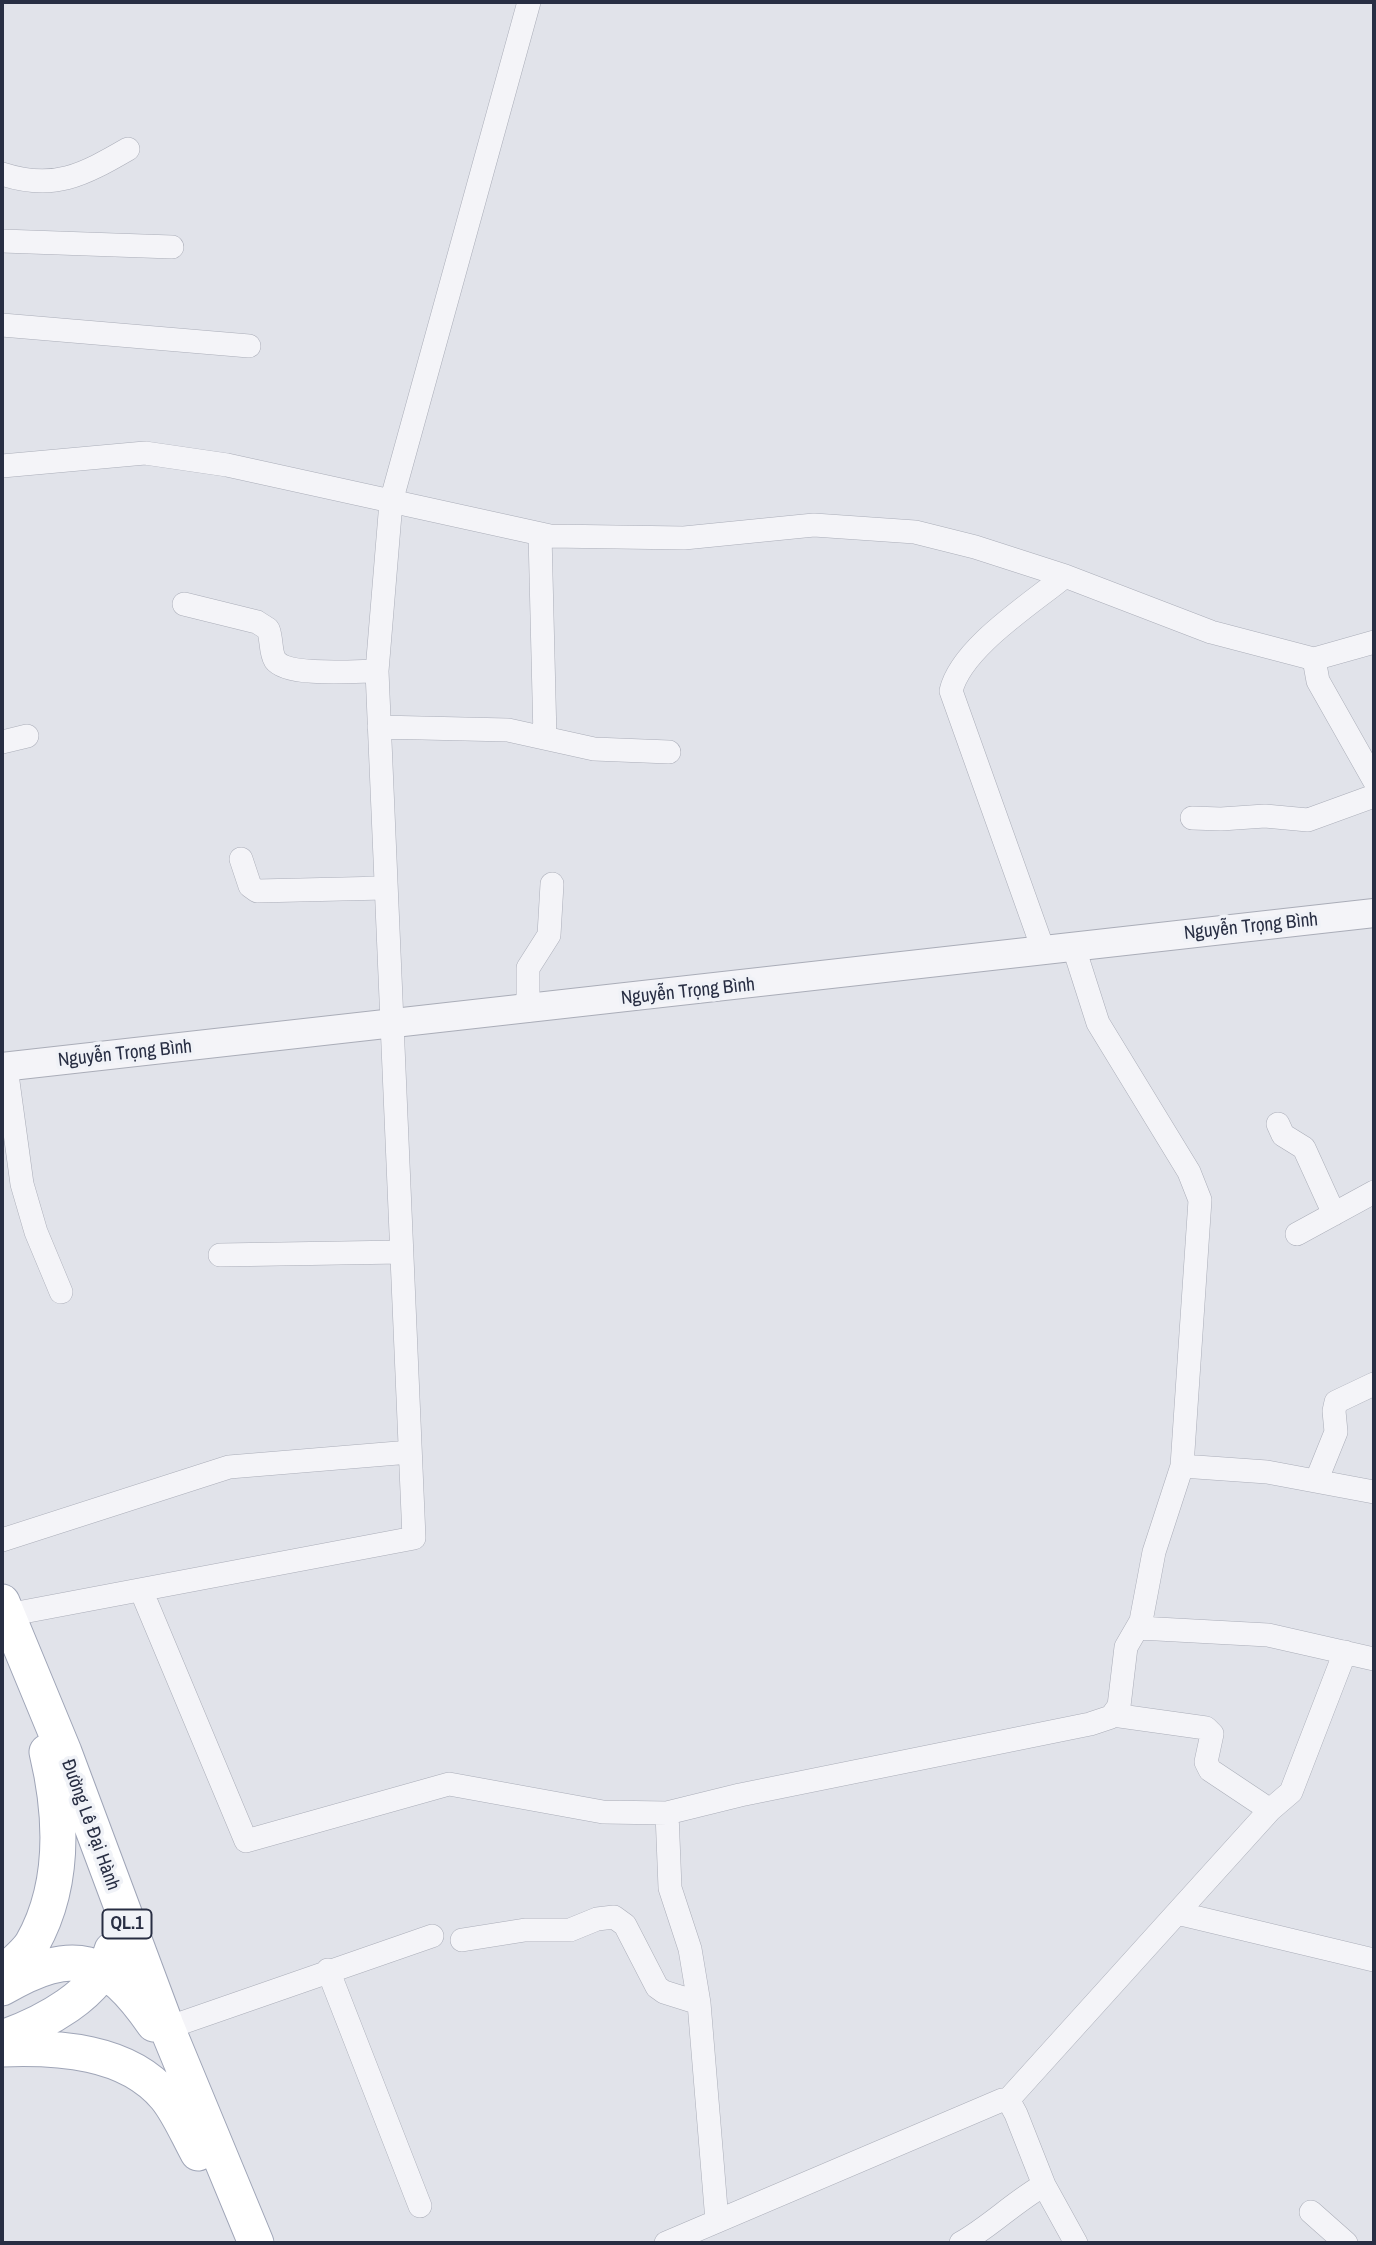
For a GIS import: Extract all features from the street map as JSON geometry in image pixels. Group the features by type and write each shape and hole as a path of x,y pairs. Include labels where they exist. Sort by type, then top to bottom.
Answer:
{"main road":[{"name":"Đường Lê Đại Hành","path":"4,1609 64,1752 167,2028 256,2243"},
{"path":"2,1975 31,1945 54,1892 58,1849 53,1777 24,1657"},
{"path":"2,2038 36,2026 86,1992 112,1953 115,1920 100,1854"},
{"path":"2,1987 24,1975 74,1961 101,1969 126,1987 153,2022 195,2097"},
{"path":"2,2049 83,2052 127,2067 165,2096 248,2243"}],"street":[{"path":"4,1609 141,1590 414,1538 377,671 391,502 529,2"},
{"path":"2,174 37,181 64,180 89,172 128,149"},
{"path":"2,241 172,247"},
{"path":"2,325 248,346"},
{"path":"2,466 145,453 227,465 540,534 684,538 814,525 915,532 975,547 1065,576 1211,632 1314,659 1374,642"},
{"path":"540,534 545,738"},
{"path":"1044,952 951,691 958,671 990,637 1065,576"},
{"path":"184,604 257,621 268,629 274,658 284,666 304,670 377,671"},
{"path":"1314,659 1318,681 1374,779"},
{"path":"379,727 479,727 594,749 669,752"},
{"path":"2,742 27,736"},
{"path":"1192,818 1221,820 1265,816 1308,820 1374,796"},
{"path":"241,859 250,886 257,891 385,888"},
{"path":"528,1010 528,968 549,935 552,884"},
{"name":"Nguyễn Trọng Bình","path":"4,1067 1374,913"},
{"path":"1074,947 1098,1023 1198,1192 1200,1219 1182,1466 1154,1552 1139,1628 1126,1647 1119,1706 1113,1715"},
{"path":"4,1067 22,1184 36,1232 61,1292"},
{"path":"1278,1124 1283,1135 1304,1149 1334,1214"},
{"path":"1297,1234 1374,1192"},
{"path":"220,1255 401,1252"},
{"path":"1317,1479 1336,1432 1336,1402 1374,1384"},
{"path":"2,1541 229,1467 410,1452"},
{"path":"1182,1466 1317,1479 1374,1492"},
{"path":"141,1590 246,1841 449,1784 603,1812 667,1813 740,1794 1090,1724 1113,1715 1206,1728 1212,1734 1206,1762 1210,1770 1270,1810"},
{"path":"1139,1628 1268,1635 1374,1659"},
{"path":"666,2243 993,2103 1007,2101 1270,1810 1291,1792 1345,1652"},
{"path":"667,1813 669,1881 690,1949 699,2003 717,2221"},
{"path":"1177,1913 1374,1960"},
{"path":"462,1940 525,1930 570,1930 597,1919 614,1917 625,1924 657,1987 664,1992 699,2003"},
{"path":"167,2028 432,1936"},
{"path":"328,1970 420,2206"},
{"path":"1007,2101 1016,2114 1044,2185 1076,2243"},
{"path":"961,2243 979,2233 1017,2200 1044,2185"},
{"path":"1311,2212 1346,2243"}]}
